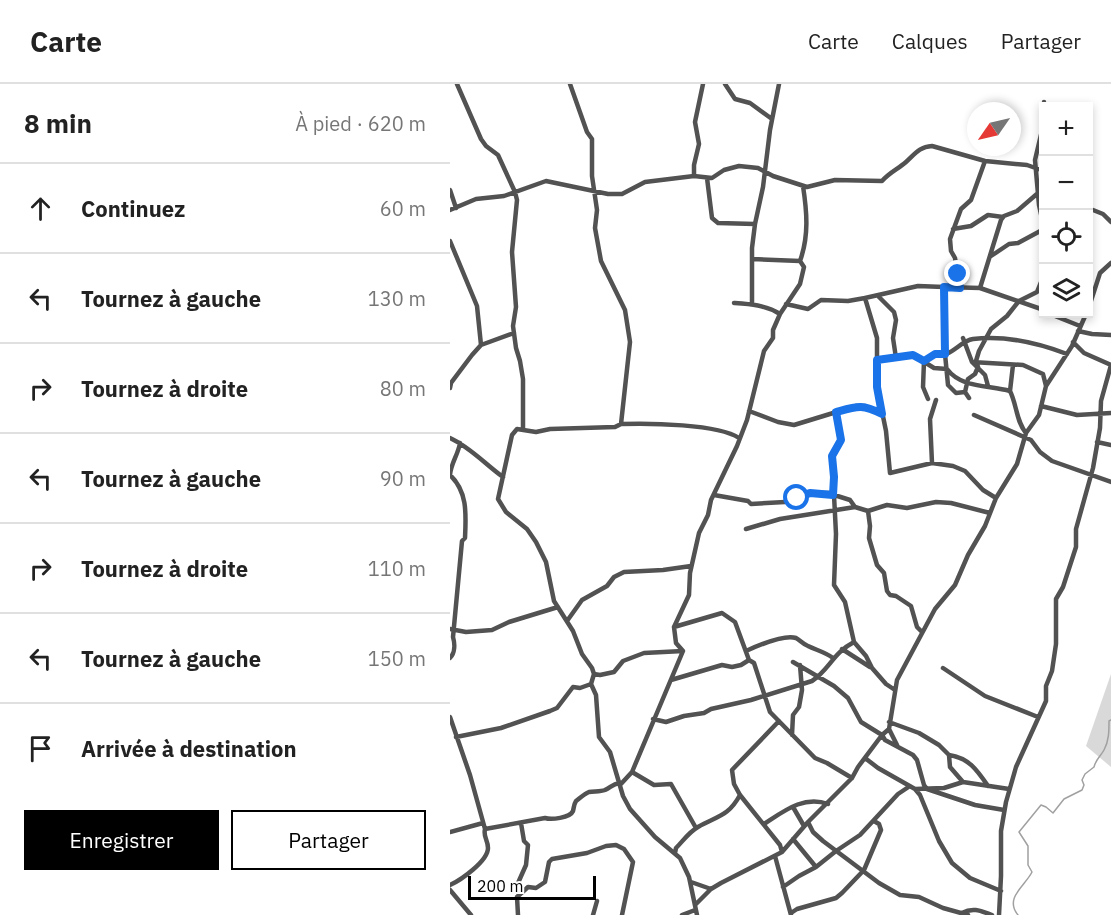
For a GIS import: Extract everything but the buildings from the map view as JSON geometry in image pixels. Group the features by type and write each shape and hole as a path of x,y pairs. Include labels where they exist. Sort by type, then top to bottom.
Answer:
{"street":[{"path":"458,84 482,139 486,146 498,155 517,200 512,252 516,307 514,333 523,379 523,430"},
{"path":"570,84 587,132 592,139 592,176 597,210 595,228 600,261 625,310 630,342 621,424"},
{"path":"694,176 699,144 695,122 703,84"},
{"path":"724,84 733,97 750,103 772,119"},
{"path":"752,304 755,224 779,84"},
{"path":"450,190 453,209 476,199 504,196 546,181 622,194 645,182 694,176 712,178 728,168 739,166 751,166 807,187 835,180 882,181 890,171 926,147 985,160 1019,163 1039,169"},
{"path":"1039,147 1035,167 1041,210"},
{"path":"960,288 950,239 961,209 971,200 985,160"},
{"path":"707,178 714,220 730,224 755,224"},
{"path":"683,651 676,643 674,627 689,595 691,566 699,533 740,438 764,351 773,338 773,330 780,314 800,284 804,267 801,261 807,216 803,186"},
{"path":"953,229 970,226 987,215 1003,217 1017,211 1038,193"},
{"path":"1093,210 1103,214 1111,222"},
{"path":"980,288 988,257 994,248 1003,217"},
{"path":"988,257 1009,244 1018,243 1039,231"},
{"path":"450,241 477,306 481,345"},
{"path":"753,259 801,261"},
{"path":"1093,300 1097,280 1105,267 1111,263"},
{"path":"1093,278 1097,280"},
{"path":"786,304 808,309 821,300 848,301 918,286 980,288 1039,308"},
{"path":"944,287 948,385 956,393 964,392"},
{"path":"964,392 968,379 975,374 979,351 991,328 1007,316 1019,301 1037,292 1039,287"},
{"path":"879,296 894,312 896,320 893,338 896,358"},
{"path":"865,298 877,338 877,387 886,431 890,472 932,463 953,466 965,471 983,490 996,498"},
{"path":"734,303 752,304 780,314"},
{"path":"1058,318 1092,334 1111,335"},
{"path":"897,746 889,729 889,722 897,680 935,609 955,585 996,498 1017,464 1026,435 1041,406 1046,386 1067,354 1084,318"},
{"path":"450,388 481,345 514,333"},
{"path":"924,361 935,354 945,354 964,340 975,339 1037,344 1067,354"},
{"path":"964,340 976,364 985,375 988,386"},
{"path":"999,915 1001,831 1004,810 1020,756 1046,701 1046,686 1052,671 1056,644 1056,599 1063,587 1076,547 1076,529 1097,441 1102,396 1111,365 1084,353 1073,342"},
{"path":"877,360 913,355 934,368 947,369 954,378 968,384 1010,391"},
{"path":"924,361 924,387 928,399"},
{"path":"976,364 1023,365 1043,374 1046,386"},
{"path":"1013,365 1010,391 1015,402 1018,420 1026,435 1040,452 1052,461 1111,482"},
{"path":"964,392 969,398"},
{"path":"932,463 930,419 936,400"},
{"path":"749,411 778,423 794,424 856,406 865,406 882,414"},
{"path":"1041,406 1049,406 1070,414 1111,413"},
{"path":"836,412 841,440 832,456 836,546 834,585 845,602 854,642 866,656 872,669"},
{"path":"974,415 1026,435"},
{"path":"696,910 691,882 675,853 655,837 630,809 610,752 599,737 596,695 591,684 594,674 592,668 554,601 546,561 537,542 527,529 506,512 498,499 512,435 517,429 536,432 550,429 615,427 621,424 666,424 722,430 740,438"},
{"path":"450,438 460,442 503,477"},
{"path":"1097,441 1111,445"},
{"path":"450,658 453,655 452,629 467,508 458,483 450,475 451,463 458,452 460,442"},
{"path":"714,495 748,501 752,504 766,504 785,502 810,493 833,495 850,500 855,507"},
{"path":"746,529 780,519 855,507 868,511 887,505 907,508 936,502 951,503 990,513"},
{"path":"868,511 869,538 878,566 884,573 887,591 890,595 911,606 917,627 922,632"},
{"path":"567,621 582,600 608,586 615,577 624,572 691,566"},
{"path":"452,629 466,632 492,630 509,622 558,607"},
{"path":"674,627 722,614 735,622 749,660 754,663 770,712 815,758 852,778"},
{"path":"746,651 765,643 796,638 807,646 833,658"},
{"path":"653,719 666,722 802,684 819,677 842,648 854,642"},
{"path":"842,648 872,669 895,690"},
{"path":"594,674 614,672 623,661 644,653 683,651"},
{"path":"485,829 569,815 574,810 576,801 584,795 620,784 632,772 683,651"},
{"path":"671,680 722,665 732,667 741,665 749,660"},
{"path":"793,662 848,698 861,722 882,735 885,740 909,751 917,760 921,778 927,789 975,805 1004,810"},
{"path":"792,735 793,715 799,707 802,684 800,665"},
{"path":"943,668 985,696 1038,717"},
{"path":"456,738 501,728 550,711 557,708 573,687 591,684"},
{"path":"450,717 470,775 485,829 483,836 488,847 485,856 462,879 450,885"},
{"path":"779,721 732,770 734,784 740,795 780,845 782,852"},
{"path":"889,722 919,733 939,745 949,755 959,756 974,766 988,786"},
{"path":"682,915 696,910 711,889 782,852 806,824 852,778 882,735 889,729"},
{"path":"949,755 950,767 963,782"},
{"path":"865,758 913,788 920,795 939,842 952,863 970,878 1001,891"},
{"path":"632,772 654,784 671,783 696,828"},
{"path":"783,887 816,867 836,850 860,835 897,794 913,788 944,788 963,782 1009,789"},
{"path":"675,853 676,848 696,828 728,813 740,795"},
{"path":"764,825 803,801 819,801 828,804"},
{"path":"793,807 813,832 879,883 900,895 919,897 943,908 964,914 975,909 992,915"},
{"path":"775,856 791,914 797,909 836,898 864,870 881,830 879,824 874,821"},
{"path":"450,832 483,823"},
{"path":"521,823 524,840 528,844 526,865 519,883 521,892"},
{"path":"793,839 816,867"},
{"path":"518,915 517,897 528,887 536,888 545,882 549,862 552,859 616,845 624,849 633,862 621,915"},
{"path":"691,882 711,889"},
{"path":"450,890 471,915"},
{"path":"593,915 597,901"}],"shaded area":[{"path":"1111,674 1111,767 1086,746"}],"waterway":[{"path":"1018,915 1014,909 1014,898 1032,872 1028,865 1028,846 1019,832 1041,805 1053,813 1064,799 1082,790 1084,785 1082,780 1085,774 1094,767 1106,747 1111,720"}],"route":[{"path":"797,498 810,493 833,495 832,456 841,440 836,412 856,406 865,406 882,414 877,387 877,360 913,355 924,361 935,354 939,356 945,354 944,287 960,288 958,274"}]}
